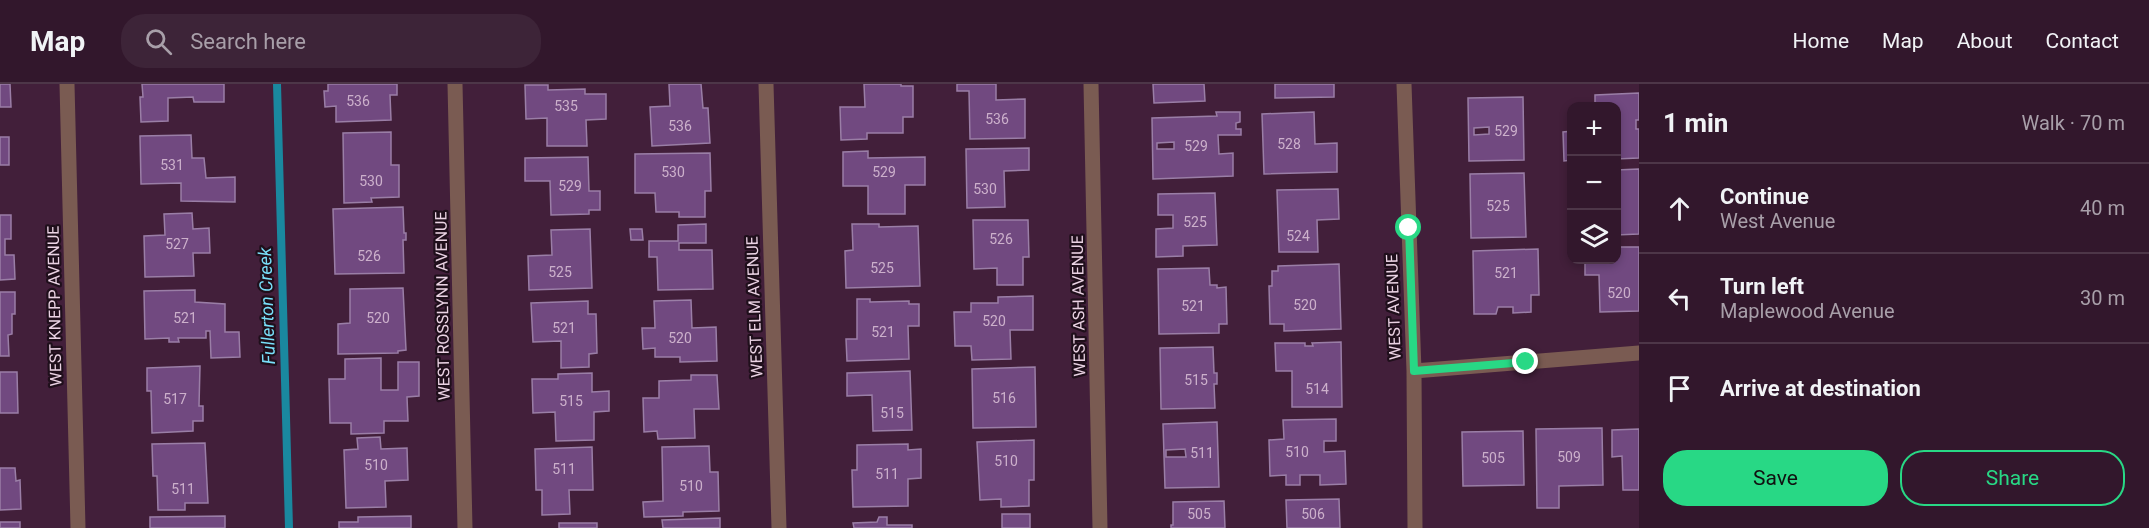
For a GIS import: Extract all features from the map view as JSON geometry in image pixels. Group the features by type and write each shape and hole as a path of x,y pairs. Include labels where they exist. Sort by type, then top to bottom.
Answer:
{"street":[{"name":"WEST KNEPP AVENUE","path":"67,84 78,528"},
{"name":"WEST ROSSLYNN AVENUE","path":"455,84 465,528"},
{"name":"WEST ELM AVENUE","path":"766,84 779,528"},
{"name":"WEST ASH AVENUE","path":"1091,84 1100,528"},
{"name":"WEST AVENUE","path":"1404,84 1414,371 1415,528"},
{"path":"1414,371 1639,353"}],"building":[{"path":"0,84 10,84 11,107 0,107"},
{"path":"142,84 224,84 224,102 194,102 193,97 168,98 168,121 141,122"},
{"path":"328,84 397,84 397,95 390,95 391,120 336,122 336,106 325,107 324,91 328,91"},
{"path":"669,84 701,84 703,108 708,108 710,143 652,146 650,107 670,106"},
{"path":"864,84 913,86 913,117 903,117 903,133 867,133 867,139 841,140 840,107 865,107"},
{"path":"957,84 996,84 996,100 1025,99 1025,138 970,139 969,91 957,91"},
{"path":"1153,84 1204,84 1205,101 1154,103"},
{"path":"1275,84 1334,84 1334,97 1275,98"},
{"path":"525,85 548,85 548,90 585,89 585,94 606,94 606,119 586,120 587,146 547,146 547,118 526,119"},
{"path":"1639,93 1639,120 1636,120 1636,129 1639,129 1639,158 1621,159 1621,102 1595,102 1595,95"},
{"path":"1523,97 1524,160 1469,161 1468,98","holes":["1489,127 1489,134 1474,135 1474,128"]},
{"path":"1216,112 1240,112 1240,122 1236,123 1236,129 1241,129 1241,135 1218,135 1219,154 1233,153 1233,176 1153,179 1152,118 1217,116","holes":["1174,142 1174,149 1157,149 1157,143"]},
{"path":"1314,112 1315,144 1337,143 1337,172 1264,174 1262,114"},
{"path":"391,132 391,165 399,165 399,197 371,198 372,202 344,203 343,133"},
{"path":"1563,132 1567,132 1567,161 1564,161"},
{"path":"191,135 192,158 204,158 206,178 235,177 235,202 181,201 181,183 141,184 140,136"},
{"path":"0,137 9,137 9,165 0,165"},
{"path":"1029,148 1029,170 1004,171 1005,207 967,208 966,149"},
{"path":"868,151 868,158 925,157 925,185 905,185 905,214 868,214 868,186 843,186 843,152"},
{"path":"710,153 711,191 705,191 705,217 679,217 679,212 656,212 655,193 635,193 635,154"},
{"path":"588,157 589,191 600,191 600,210 589,210 589,214 551,215 550,181 525,181 525,158"},
{"path":"1639,169 1639,234 1621,235 1621,170"},
{"path":"1524,173 1526,237 1471,238 1470,174"},
{"path":"1338,189 1339,219 1317,220 1318,252 1279,252 1277,190"},
{"path":"1215,193 1217,245 1183,246 1183,256 1156,257 1156,229 1173,228 1173,215 1158,215 1158,194"},
{"path":"403,207 404,233 406,233 406,240 403,240 404,273 335,274 333,209"},
{"path":"192,213 193,229 209,228 210,253 193,253 194,276 145,277 144,236 165,235 164,214"},
{"path":"0,215 11,215 11,239 5,239 5,255 14,255 15,279 0,280"},
{"path":"973,220 1028,220 1029,257 1023,257 1023,285 997,285 997,268 974,269"},
{"path":"706,224 706,243 679,243 679,250 712,250 713,289 658,290 657,257 649,257 649,241 678,241 678,225"},
{"path":"852,224 879,224 879,227 918,226 920,286 846,288 845,251 853,250"},
{"path":"590,229 592,288 529,290 528,256 552,255 551,230"},
{"path":"630,229 642,229 643,240 631,240"},
{"path":"1621,247 1639,247 1639,311 1600,312 1599,275 1585,275 1585,264 1621,264"},
{"path":"1538,249 1539,295 1531,295 1531,312 1513,313 1513,307 1498,307 1496,314 1474,314 1473,251"},
{"path":"1339,264 1341,329 1284,331 1284,324 1270,324 1269,286 1272,286 1272,271 1278,271 1278,266"},
{"path":"1209,268 1210,285 1217,285 1217,288 1226,287 1227,324 1219,324 1219,333 1159,334 1158,269"},
{"path":"403,288 406,350 398,351 398,353 338,354 338,324 350,323 350,289"},
{"path":"195,290 195,302 225,304 225,332 239,332 240,357 211,358 210,331 206,331 206,338 178,338 179,342 169,342 169,338 145,339 144,291"},
{"path":"0,292 15,292 12,334 8,335 9,356 0,356"},
{"path":"1033,296 1033,330 1010,330 1011,359 972,360 971,346 955,346 954,312 971,312 971,303 998,303 998,297"},
{"path":"857,299 870,299 870,302 909,301 909,304 919,304 919,326 908,326 909,359 847,361 846,339 857,339"},
{"path":"691,300 692,328 716,327 717,361 680,362 680,357 655,357 655,348 643,349 642,328 655,328 654,301"},
{"path":"588,301 588,314 596,314 597,353 589,354 589,367 561,368 561,341 533,342 531,303"},
{"path":"1341,342 1342,407 1292,407 1292,371 1276,371 1275,343 1305,343 1305,346 1313,346 1312,343"},
{"path":"1213,347 1214,373 1217,373 1217,384 1214,384 1215,408 1161,409 1160,348"},
{"path":"381,358 381,390 398,390 398,362 419,362 419,396 407,397 408,421 384,421 384,433 351,434 351,423 330,423 329,379 345,379 345,359"},
{"path":"200,366 199,406 203,406 203,421 193,421 193,431 152,433 151,391 147,391 147,368"},
{"path":"1035,367 1036,427 973,428 972,369"},
{"path":"910,371 912,430 873,431 872,395 847,396 847,373"},
{"path":"0,372 17,372 18,413 0,413"},
{"path":"592,373 592,392 609,391 609,411 594,412 594,440 556,441 555,412 533,413 532,379 558,379 558,374"},
{"path":"691,375 717,375 719,409 694,409 695,438 658,439 657,431 644,432 643,398 659,398 659,381 691,380"},
{"path":"1336,419 1336,441 1324,441 1324,452 1345,451 1346,484 1320,485 1320,475 1300,475 1300,485 1286,485 1286,475 1270,476 1269,440 1284,439 1283,420"},
{"path":"1217,422 1219,487 1165,488 1163,424","holes":["1185,449 1186,457 1166,457 1166,450"]},
{"path":"1602,428 1603,485 1559,486 1559,508 1537,508 1536,429"},
{"path":"1639,429 1639,490 1623,490 1622,456 1612,457 1612,430"},
{"path":"1523,431 1524,485 1463,486 1462,432"},
{"path":"380,437 381,449 407,448 408,480 385,481 386,507 346,508 344,450 358,449 357,438"},
{"path":"1034,440 1034,480 1029,480 1029,506 1001,507 1001,499 980,500 977,442"},
{"path":"205,443 208,503 185,503 185,510 158,510 157,476 153,476 152,444"},
{"path":"908,444 908,450 921,449 921,478 908,479 908,506 853,507 852,470 857,470 857,445"},
{"path":"709,446 710,472 718,472 719,511 683,512 683,516 644,517 643,502 663,501 662,447"},
{"path":"592,447 593,490 569,490 570,514 542,515 542,490 536,490 535,449"},
{"path":"0,468 15,468 16,481 20,480 21,509 0,510"},
{"path":"1339,499 1340,528 1287,528 1286,500"},
{"path":"1224,501 1225,528 1171,528 1173,502"},
{"path":"1002,514 1030,514 1030,528 1002,528"},
{"path":"225,516 225,528 150,528 150,517"},
{"path":"411,516 411,528 339,528 339,522 358,522 358,517"},
{"path":"879,517 887,517 887,525 912,525 912,528 854,528 853,523 877,522"},
{"path":"720,518 720,528 663,528 662,520"},
{"path":"0,522 20,522 20,528 0,528"},
{"path":"559,523 597,523 597,528 559,528"}],"waterway":[{"name":"Fullerton Creek","path":"277,84 289,528"}],"route":[{"path":"1409,228 1414,371 1526,362"}]}
